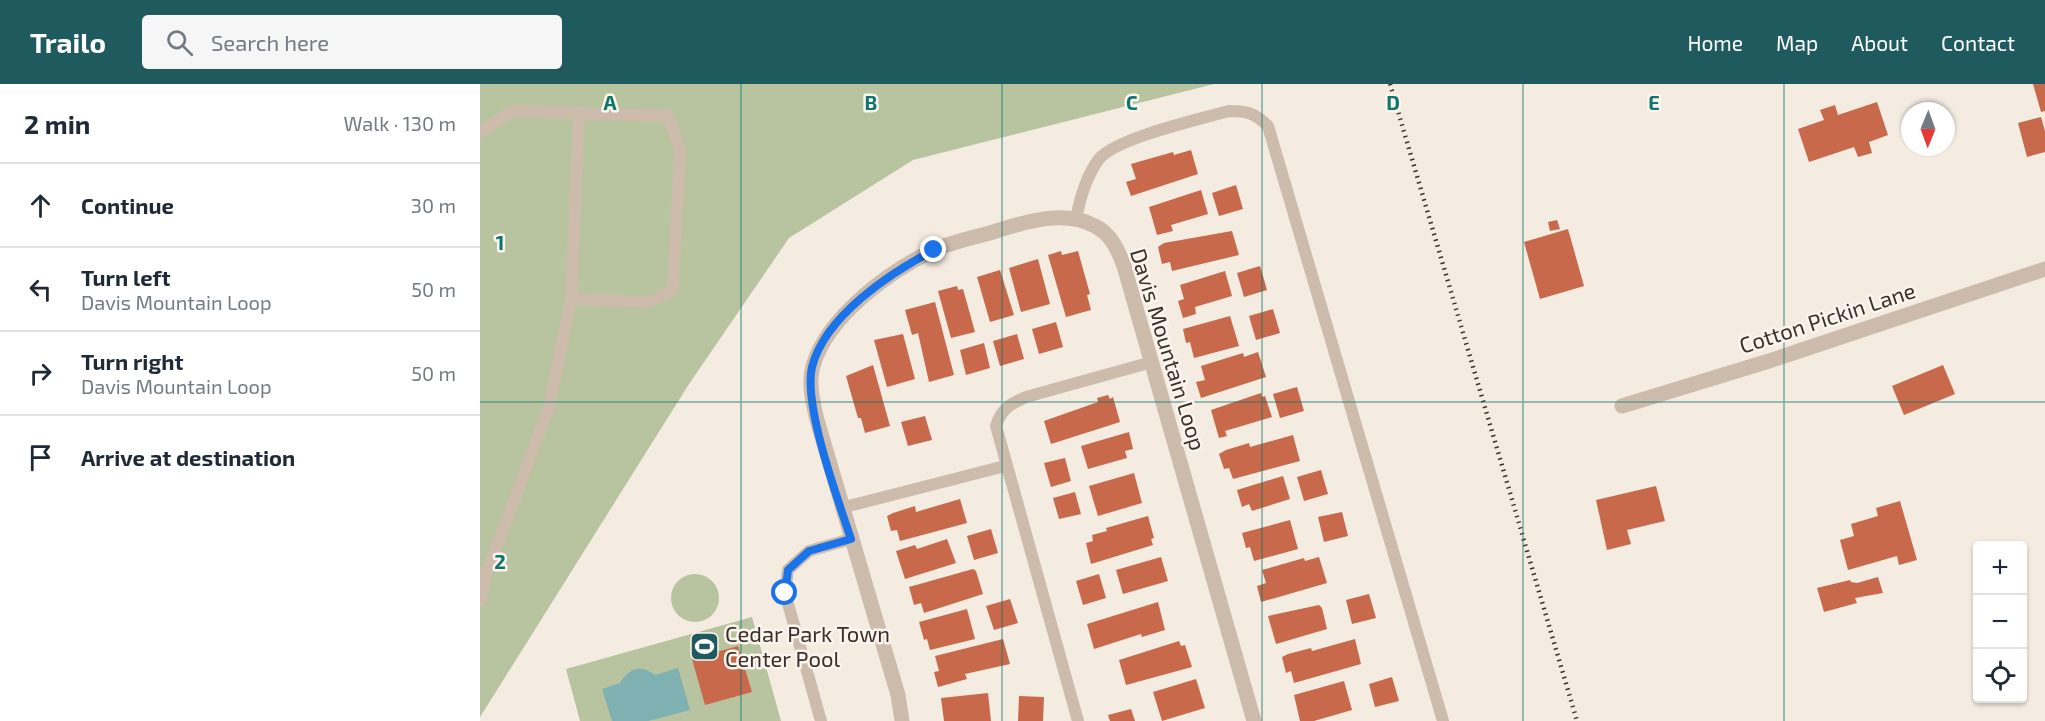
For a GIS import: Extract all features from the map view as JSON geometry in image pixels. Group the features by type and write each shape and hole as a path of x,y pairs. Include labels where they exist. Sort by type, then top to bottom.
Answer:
{"street":[{"name":"Davis Mountain Loop","path":"902,721 898,694 841,508 812,398 812,366 824,341 849,310 907,264 934,250 1019,224 1048,218 1076,219 1096,226 1117,248 1152,362 1254,721"},
{"name":"Cotton Pickin Lane","path":"1622,406 1769,361 2045,269"}],"lane":[{"path":"480,132 512,111 668,116 680,150 673,290 649,302 571,299"},
{"path":"1076,219 1081,194 1100,158 1122,143 1229,111 1246,111 1257,115 1268,126 1443,721"},
{"path":"480,600 483,572 549,407 571,299 579,113"},
{"path":"1078,721 1005,466 996,426 1000,413 1012,403 1152,362"},
{"path":"841,508 1005,466"},
{"path":"821,721 785,593 788,570 809,551 851,539"}],"green space":[{"path":"480,84 1214,84 913,160 789,238 689,384 480,717"},
{"path":"690,574 700,574 712,581 719,593 719,603 712,615 700,622 690,622 675,611 671,603 671,593 682,578"},
{"name":"Cedar Park Town Center Pool","path":"752,617 781,721 580,721 566,669"}],"water":[{"path":"678,668 690,710 648,721 612,721 602,689 620,683 627,674 636,669 655,675"}],"building":[{"path":"2033,84 2045,84 2045,111 2041,112"},
{"path":"1877,102 1888,135 1869,142 1872,153 1858,157 1854,147 1809,162 1798,129 1824,120 1820,110 1835,105 1838,115"},
{"path":"2041,117 2045,131 2045,152 2027,157 2018,123"},
{"path":"1191,150 1198,174 1131,196 1126,182 1136,179 1131,164 1173,152 1174,155"},
{"path":"1236,185 1243,209 1219,216 1212,193"},
{"path":"1201,190 1208,214 1171,225 1173,231 1157,235 1149,207"},
{"path":"1557,220 1560,229 1550,231 1548,222"},
{"path":"1568,229 1584,286 1540,299 1524,242"},
{"path":"1232,231 1239,255 1172,271 1170,262 1162,264 1158,247 1164,243"},
{"path":"1061,251 1062,255 1078,251 1090,294 1087,295 1091,310 1066,317 1048,255"},
{"path":"1038,259 1050,304 1021,312 1009,268"},
{"path":"1260,266 1267,290 1244,297 1237,273"},
{"path":"1000,270 1014,315 990,322 977,277"},
{"path":"1225,271 1232,296 1195,307 1196,314 1183,318 1178,301 1184,299 1180,285"},
{"path":"957,286 958,290 963,289 975,332 951,338 938,291"},
{"path":"935,302 954,375 929,382 918,333 912,335 905,310"},
{"path":"1273,309 1280,333 1256,340 1249,316"},
{"path":"1230,316 1239,346 1194,358 1190,342 1186,343 1183,329"},
{"path":"1056,322 1063,347 1039,354 1032,329"},
{"path":"903,334 915,379 887,387 874,340"},
{"path":"1017,334 1024,359 1000,366 993,341"},
{"path":"984,343 990,368 966,375 960,350"},
{"path":"1258,352 1266,377 1201,398 1196,382 1205,380 1201,366 1243,353 1244,357"},
{"path":"873,365 890,426 865,433 861,418 858,418 846,376"},
{"path":"1943,365 1955,394 1904,415 1892,386"},
{"path":"1297,387 1304,411 1280,418 1273,394"},
{"path":"1261,393 1262,397 1265,396 1272,417 1225,431 1227,436 1219,438 1211,410"},
{"path":"1108,395 1110,399 1113,397 1120,422 1051,444 1044,421 1098,402 1097,398"},
{"path":"925,416 932,440 908,446 901,422"},
{"path":"1129,432 1133,449 1125,451 1127,458 1088,469 1081,446"},
{"path":"1293,435 1300,461 1233,479 1229,468 1224,469 1219,454 1226,450 1249,443 1250,447"},
{"path":"1065,458 1071,481 1051,487 1044,463"},
{"path":"1321,470 1328,494 1304,501 1297,477"},
{"path":"1134,473 1142,503 1098,516 1089,486"},
{"path":"1283,476 1290,499 1252,511 1249,504 1242,507 1237,490"},
{"path":"1656,486 1665,521 1627,530 1631,544 1607,550 1596,500"},
{"path":"1075,492 1081,514 1059,519 1053,498"},
{"path":"960,499 967,523 900,541 897,530 891,531 887,516 893,513 915,506 916,512"},
{"path":"1900,501 1917,560 1899,565 1897,556 1848,570 1840,540 1854,536 1851,524 1878,516 1876,508"},
{"path":"1342,512 1348,536 1324,542 1318,517"},
{"path":"1148,516 1154,538 1151,539 1153,545 1091,564 1086,543 1093,541 1092,535 1107,531 1106,528"},
{"path":"1290,520 1298,549 1254,561 1250,547 1246,548 1242,533"},
{"path":"991,529 998,553 974,560 967,536"},
{"path":"947,539 956,563 905,579 896,551 915,545 917,549"},
{"path":"1161,557 1168,581 1123,594 1116,570"},
{"path":"1319,557 1327,583 1261,602 1257,586 1266,583 1262,570 1304,558 1305,561"},
{"path":"973,569 976,571 983,594 924,613 921,603 914,605 909,587"},
{"path":"1099,574 1106,598 1083,605 1076,581"},
{"path":"1878,577 1883,593 1855,598 1857,603 1824,612 1817,588 1850,580 1857,583"},
{"path":"1369,594 1376,618 1352,624 1346,600"},
{"path":"1010,599 1018,623 994,630 986,606"},
{"path":"1158,602 1165,630 1142,637 1141,634 1094,649 1087,624"},
{"path":"1319,605 1322,608 1327,629 1276,644 1268,616"},
{"path":"967,609 975,639 930,650 927,639 924,640 919,622"},
{"path":"1003,639 1010,664 965,674 967,679 938,687 934,672 939,671 935,656"},
{"path":"1355,639 1361,664 1294,683 1291,671 1286,673 1282,657 1288,654 1311,648 1312,651"},
{"path":"1179,641 1181,646 1185,645 1192,667 1126,685 1119,660"},
{"path":"738,646 752,692 705,705 692,659"},
{"path":"1392,677 1399,701 1375,707 1369,684"},
{"path":"1196,679 1205,708 1162,721 1153,692"},
{"path":"1344,681 1352,710 1314,721 1300,721 1294,695"},
{"path":"988,693 991,721 944,721 941,698"},
{"path":"1019,696 1044,697 1043,721 1018,721"},
{"path":"1131,709 1135,721 1110,721 1108,715"}],"railway":[{"path":"1390,84 1577,721"}],"place":[{"name":"Cedar Park Town Center Pool","path":"704,646"}],"route":[{"path":"785,593 788,570 809,551 851,539 816,420 812,398 812,366 824,341 849,310 907,264 934,250"}]}
